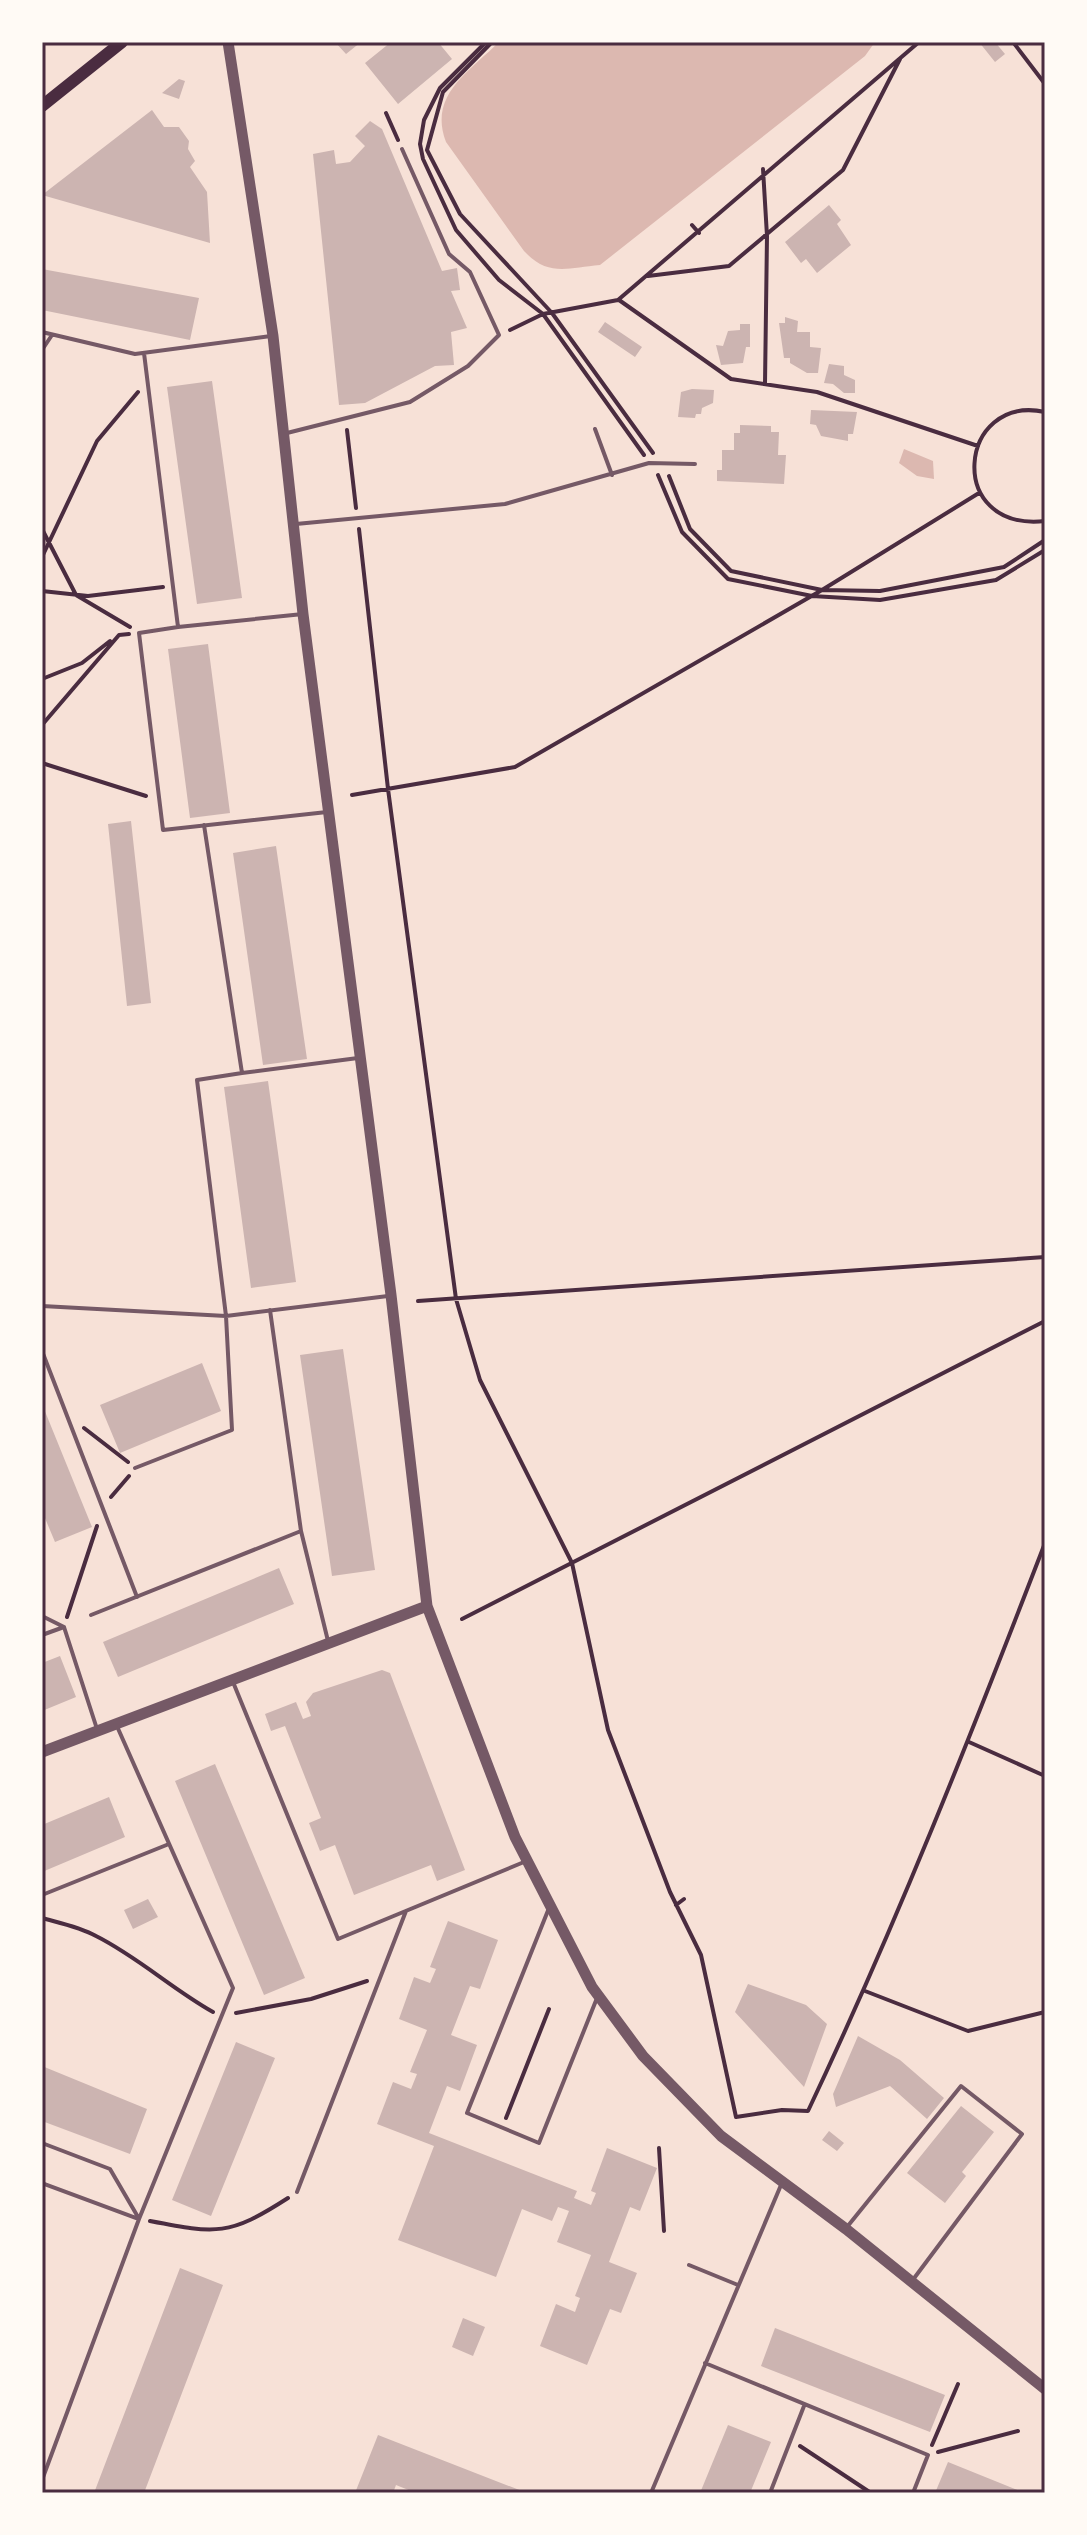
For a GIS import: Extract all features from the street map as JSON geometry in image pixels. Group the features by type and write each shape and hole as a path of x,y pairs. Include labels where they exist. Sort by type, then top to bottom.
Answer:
{"main road":[{"path":"42,106 122,42"}],"street":[{"path":"228,42 273,336 296,524 303,614 391,1295 427,1606 527,1861 598,1996 670,2086 721,2136 846,2229 1045,2389"},
{"path":"42,1752 427,1606"}],"lane":[{"path":"285,434 410,402 468,366 499,335 470,272 449,254 402,149"},
{"path":"42,332 135,354 273,336"},
{"path":"42,350 52,335"},
{"path":"144,353 178,627"},
{"path":"595,429 612,475"},
{"path":"296,524 505,504 649,463 695,464"},
{"path":"303,614 139,633 163,830 329,812"},
{"path":"204,825 242,1073"},
{"path":"135,1468 232,1430 226,1316 197,1080 361,1058"},
{"path":"42,1306 226,1316 391,1295"},
{"path":"270,1310 301,1531 329,1644"},
{"path":"42,1351 137,1597"},
{"path":"91,1615 301,1531"},
{"path":"42,1616 64,1627 97,1729"},
{"path":"42,1635 64,1627"},
{"path":"232,1679 338,1939 527,1861"},
{"path":"42,2480 139,2219 233,1988 115,1722"},
{"path":"42,1895 169,1844"},
{"path":"549,1907 467,2113 539,2143 598,1996"},
{"path":"297,2192 407,1911"},
{"path":"846,2229 961,2086 1022,2134 911,2282"},
{"path":"42,2143 110,2169 139,2219"},
{"path":"42,2183 139,2219"},
{"path":"651,2493 782,2183"},
{"path":"689,2265 738,2285"},
{"path":"705,2363 928,2455 913,2493"},
{"path":"770,2493 804,2406"}],"path":[{"path":"486,42 440,88 424,120 420,144 423,159 456,230 499,280 543,314 649,463 682,532 728,579 812,596 880,600 996,580 1045,550"},
{"path":"492,42 443,92 427,150 460,214 552,313 661,464 690,529 731,571 822,590 880,591 1004,567 1045,540"},
{"path":"499,335 543,314 618,300 919,42"},
{"path":"1013,42 1045,84"},
{"path":"645,276 729,266 767,236 843,170 901,57"},
{"path":"386,113 402,149"},
{"path":"763,169 767,236 765,384"},
{"path":"692,225 699,233"},
{"path":"618,300 731,379 817,392 978,446"},
{"path":"42,557 97,441 147,381"},
{"path":"1045,412 1024,410 1006,415 990,425 978,446 974,477 979,493 993,509 1009,519 1027,523 1045,521"},
{"path":"346,420 388,789 456,1299 480,1380 572,1563 608,1730 676,1905 701,1955 736,2117 782,2110 808,2111 865,1991 969,1742 1045,1543"},
{"path":"352,795 515,767 812,596 979,493"},
{"path":"42,529 76,595 139,633"},
{"path":"42,591 76,595 173,586"},
{"path":"42,679 82,663 119,635 139,633"},
{"path":"42,725 119,635"},
{"path":"42,763 160,801"},
{"path":"418,1301 1045,1257"},
{"path":"462,1619 1045,1321"},
{"path":"64,1627 103,1506 135,1468 66,1413"},
{"path":"64,1627 91,1615"},
{"path":"969,1742 1045,1776"},
{"path":"676,1905 684,1899"},
{"path":"42,1918 93,1934 135,1959 175,1991 221,2016 311,1999 381,1976"},
{"path":"865,1991 968,2031 1045,2012"},
{"path":"502,2128 549,2009"},
{"path":"659,2148 664,2231"},
{"path":"139,2219 209,2232 252,2221 297,2192"},
{"path":"928,2455 958,2384"},
{"path":"928,2455 1018,2431"},
{"path":"791,2440 871,2493"}],"shaded area":[{"path":"499,42 875,42 865,56 600,265 559,269 541,265 524,251 446,142 442,111 447,98 464,74"},
{"path":"904,449 933,461 934,479 917,476 899,463"}],"building":[{"path":"335,42 361,42 346,54"},
{"path":"391,42 438,42 452,59 398,104 365,63"},
{"path":"979,42 995,42 1005,54 995,62"},
{"path":"179,79 185,81 179,99 162,93"},
{"path":"152,110 164,127 179,127 189,141 188,149 195,161 190,167 207,192 210,243 42,195"},
{"path":"370,121 382,129 442,271 457,268 460,290 451,291 467,328 451,332 454,365 435,366 365,403 339,405 313,154 334,150 336,164 350,162 365,146 355,136"},
{"path":"829,205 841,220 837,224 851,245 817,273 806,259 801,263 785,242"},
{"path":"42,269 199,298 190,340 42,310"},
{"path":"785,317 798,321 797,332 810,332 810,347 821,348 818,373 807,373 790,363 790,358 784,358 779,323 785,323"},
{"path":"605,322 642,347 635,357 598,332"},
{"path":"740,324 750,324 750,347 746,347 743,363 721,365 716,345 723,346 728,331 740,330"},
{"path":"829,364 844,366 844,375 855,380 855,393 844,393 833,384 824,383"},
{"path":"212,381 242,598 197,604 167,387"},
{"path":"714,390 713,403 702,408 701,414 696,414 695,418 678,417 681,392"},
{"path":"811,410 857,412 853,434 848,434 848,441 821,436 816,425 810,424"},
{"path":"740,425 771,426 771,432 779,432 778,455 786,455 784,484 717,481 717,470 722,470 722,450 734,450 734,433 740,433"},
{"path":"208,644 230,813 190,818 168,649"},
{"path":"131,821 151,1003 127,1006 108,824"},
{"path":"276,846 307,1059 263,1065 233,853"},
{"path":"268,1081 296,1282 251,1288 224,1087"},
{"path":"343,1349 375,1570 332,1576 300,1355"},
{"path":"202,1363 221,1411 120,1453 100,1405"},
{"path":"42,1404 92,1527 55,1542 42,1511"},
{"path":"279,1568 294,1604 118,1677 103,1642"},
{"path":"60,1656 76,1697 42,1711 42,1663"},
{"path":"382,1670 390,1673 465,1870 437,1881 431,1865 354,1895 335,1845 320,1851 309,1823 321,1818 285,1726 271,1731 265,1714 296,1702 303,1719 311,1716 306,1702 313,1693"},
{"path":"215,1764 305,1978 264,1995 175,1781"},
{"path":"109,1797 125,1837 42,1872 42,1825"},
{"path":"148,1899 158,1917 133,1929 124,1910"},
{"path":"448,1921 498,1940 480,1989 470,1986 451,2035 477,2045 460,2091 447,2086 429,2133 577,2191 574,2198 591,2205 596,2193 591,2191 607,2148 657,2168 640,2211 630,2207 609,2262 637,2273 621,2313 610,2309 587,2365 540,2346 556,2304 575,2312 580,2298 575,2296 591,2255 557,2242 569,2211 558,2207 552,2221 522,2209 496,2277 398,2240 434,2146 377,2124 393,2082 411,2089 417,2074 410,2072 427,2030 399,2019 414,1977 430,1983 436,1969 430,1967"},
{"path":"748,1984 806,2005 827,2024 804,2087 735,2012"},
{"path":"858,2036 900,2060 944,2098 927,2119 890,2086 836,2107 833,2094"},
{"path":"236,2042 275,2058 211,2216 172,2200"},
{"path":"42,2066 147,2109 130,2154 42,2121"},
{"path":"961,2106 994,2132 962,2172 966,2176 945,2203 907,2173"},
{"path":"829,2131 844,2143 837,2151 822,2140"},
{"path":"180,2268 223,2285 144,2493 94,2493"},
{"path":"463,2318 485,2327 473,2356 452,2347"},
{"path":"775,2328 945,2395 930,2432 761,2366"},
{"path":"728,2425 771,2442 750,2493 700,2493"},
{"path":"378,2435 527,2493 416,2493 396,2485 393,2493 355,2493"},
{"path":"948,2462 1025,2493 935,2493"}]}
